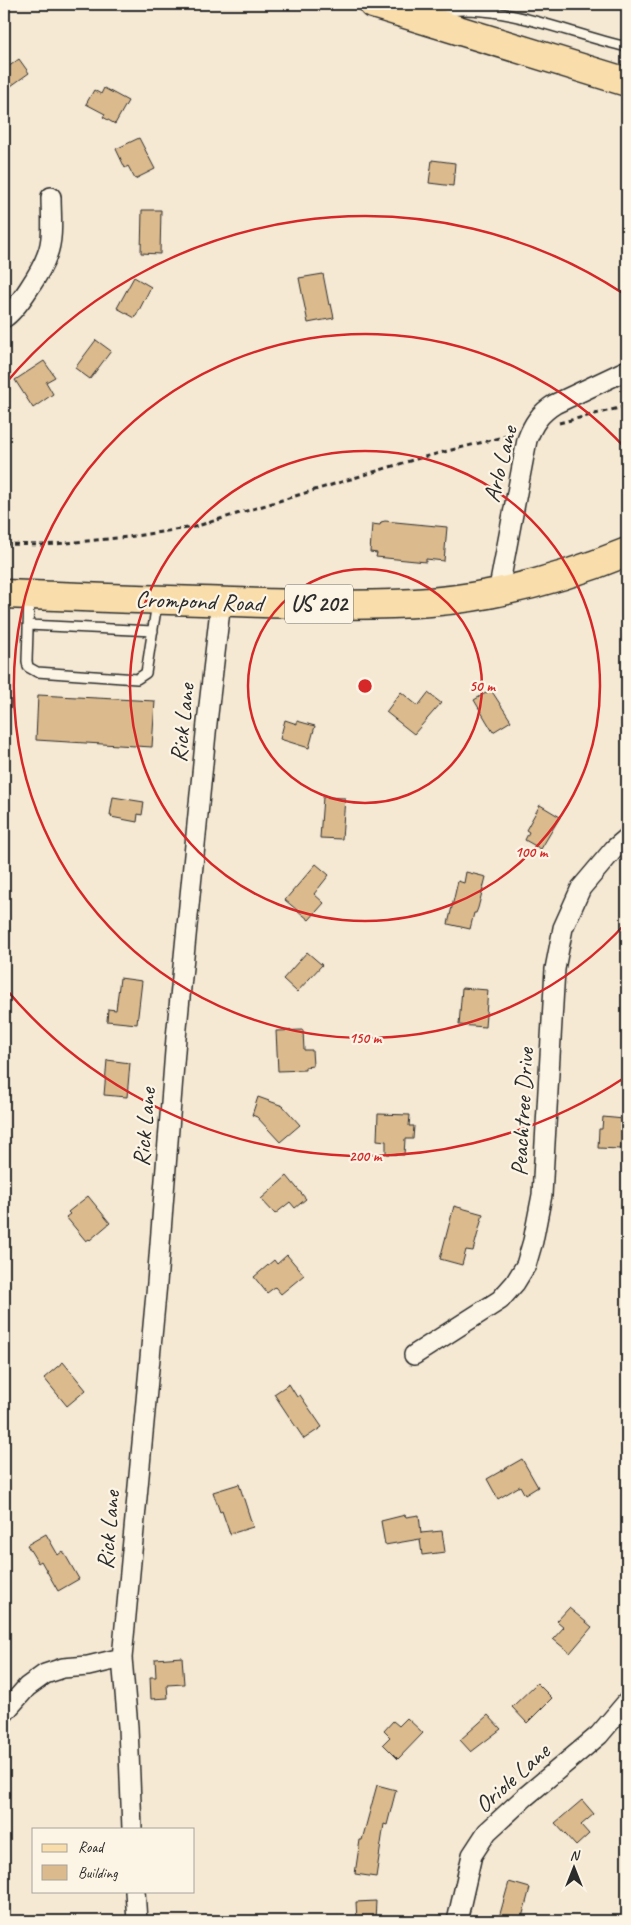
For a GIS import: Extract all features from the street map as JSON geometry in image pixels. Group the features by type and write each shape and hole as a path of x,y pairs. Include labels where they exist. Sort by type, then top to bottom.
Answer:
{"main road":[{"path":"373,4 627,82"},
{"name":"Crompond Road","path":"16,595 221,602 378,604 431,602 498,593 561,577 595,566 627,552"}],"street":[{"path":"4,318 26,293 48,255 51,197"},
{"name":"Arlo Lane","path":"498,593 531,430 537,418 555,404 627,370"},
{"name":"Rick Lane","path":"132,1828 128,1727 122,1658 157,1283 178,1021 207,723 221,602"},
{"name":"Peachtree Drive","path":"414,1355 500,1300 515,1283 526,1266 542,1195 555,969 562,928 581,888 614,848 627,838"},
{"path":"4,1713 27,1687 45,1674 64,1668 88,1666 122,1658"},
{"name":"Oriole Lane","path":"458,1915 472,1855 487,1832 525,1797 599,1735 627,1702"},
{"path":"135,1892 137,1921"}],"lane":[{"path":"413,17 447,10 477,9 535,21 627,47"},
{"path":"16,595 28,625 28,668 36,672 137,679 146,673 157,599"},
{"path":"28,625 153,631"}],"path":[{"path":"4,544 45,545 128,537 194,527 416,459 627,406"}],"building":[{"path":"19,59 29,73 4,91 4,70"},
{"path":"104,88 128,101 115,124 103,117 105,114 86,104 94,90 101,94"},
{"path":"139,138 155,169 135,179 128,166 125,168 116,149"},
{"path":"432,160 455,163 453,186 429,183"},
{"path":"142,210 161,210 160,254 141,253"},
{"path":"323,274 329,305 331,304 334,318 308,323 299,278"},
{"path":"134,277 151,287 135,318 117,308"},
{"path":"96,340 111,351 90,379 75,368"},
{"path":"44,361 55,377 46,382 53,394 33,408 15,380"},
{"path":"381,522 447,527 444,561 426,559 426,562 376,557 377,553 370,552 372,524 380,525"},
{"path":"491,690 511,721 493,732 474,700"},
{"path":"401,692 418,706 428,693 441,703 414,734 386,712"},
{"path":"38,695 155,701 152,747 36,740"},
{"path":"285,720 297,724 297,721 315,726 309,748 280,739"},
{"path":"113,797 144,802 142,815 138,814 137,822 111,817"},
{"path":"323,797 345,798 342,839 320,838"},
{"path":"540,805 560,817 541,849 525,840 529,832 526,830"},
{"path":"316,864 329,875 314,894 324,903 309,920 285,900"},
{"path":"466,872 486,877 470,929 448,924 458,881 464,883"},
{"path":"307,952 322,965 297,992 283,979"},
{"path":"120,978 142,981 137,1024 107,1021 108,1009 116,1010"},
{"path":"462,988 488,990 485,1027 459,1025"},
{"path":"303,1030 304,1050 312,1050 313,1066 305,1067 305,1070 278,1071 276,1031"},
{"path":"107,1060 130,1063 127,1097 104,1095"},
{"path":"258,1097 283,1106 300,1125 280,1142 257,1117 252,1115"},
{"path":"378,1114 410,1115 409,1126 414,1126 413,1139 405,1139 404,1155 386,1154 386,1141 377,1140"},
{"path":"603,1117 624,1119 621,1149 598,1148 599,1129 602,1129"},
{"path":"287,1176 306,1199 295,1208 290,1202 275,1214 261,1199"},
{"path":"88,1196 110,1223 90,1240 86,1241 66,1217 70,1214 68,1212"},
{"path":"454,1206 483,1214 473,1251 466,1250 462,1265 440,1259"},
{"path":"287,1255 304,1275 281,1294 275,1287 267,1293 254,1277 274,1260 277,1264"},
{"path":"63,1362 86,1390 67,1406 44,1378"},
{"path":"289,1384 297,1397 300,1395 322,1427 304,1439 274,1394"},
{"path":"522,1459 538,1487 525,1495 520,1486 498,1499 487,1479"},
{"path":"239,1484 253,1527 230,1534 213,1492"},
{"path":"405,1515 406,1517 419,1515 421,1533 442,1531 445,1552 422,1555 420,1539 385,1545 381,1521"},
{"path":"46,1534 58,1555 63,1551 79,1579 58,1591 41,1561 38,1563 27,1545"},
{"path":"569,1608 592,1627 570,1653 553,1639 564,1627 557,1621"},
{"path":"182,1657 184,1684 167,1685 168,1698 151,1699 150,1677 156,1677 155,1659"},
{"path":"537,1683 552,1698 527,1723 512,1707"},
{"path":"488,1715 501,1729 471,1752 460,1740"},
{"path":"407,1718 423,1733 398,1759 383,1744 390,1737 384,1731 393,1721 399,1726"},
{"path":"377,1785 396,1790 387,1825 384,1824 376,1877 355,1874 360,1840 362,1840"},
{"path":"582,1800 594,1814 581,1825 589,1834 576,1846 555,1823"},
{"path":"509,1882 530,1888 521,1921 498,1921"},
{"path":"376,1901 375,1921 357,1921 356,1902"}]}
